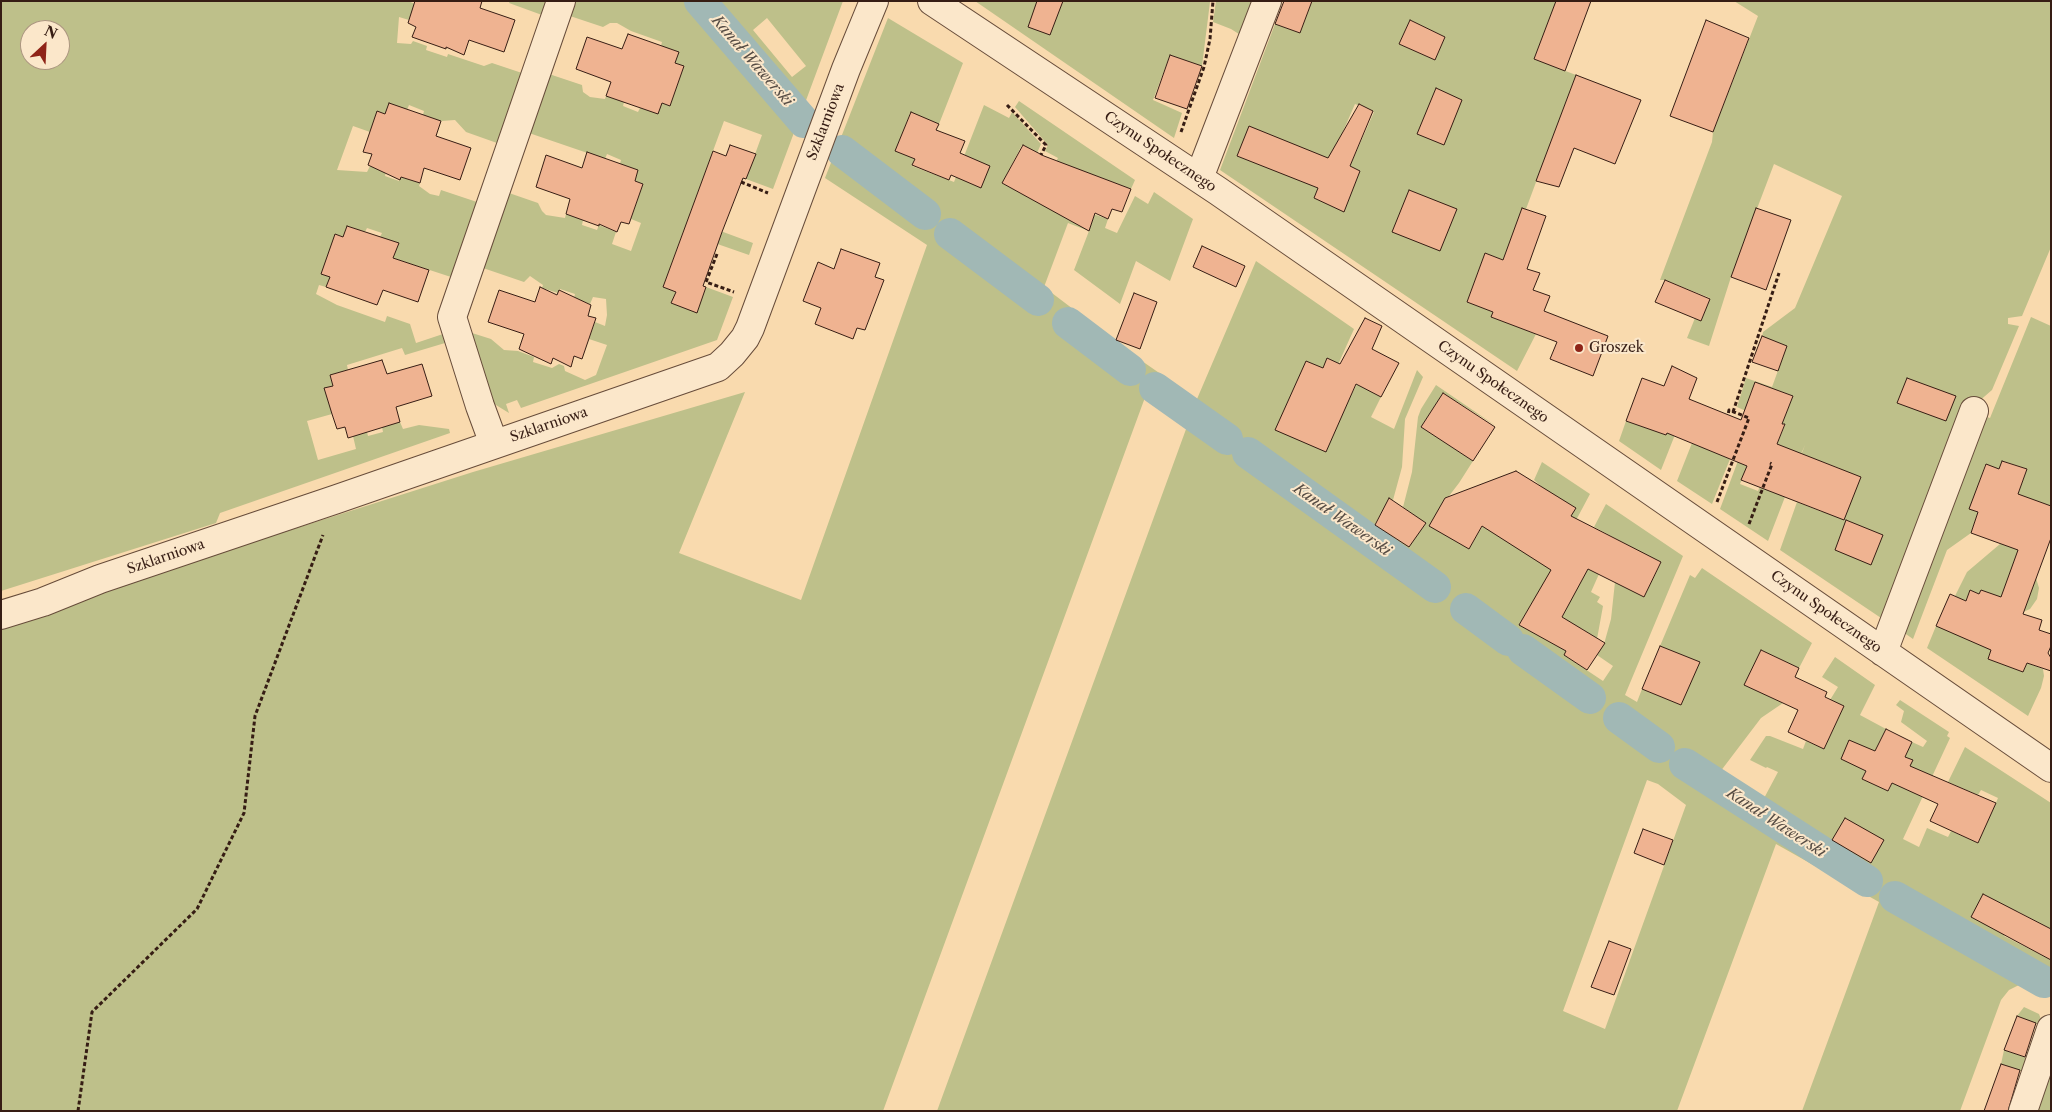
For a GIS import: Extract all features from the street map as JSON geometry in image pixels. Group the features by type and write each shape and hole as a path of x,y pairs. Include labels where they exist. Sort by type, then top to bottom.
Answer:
{"street":[{"path":"494,444 452,317 561,1"},
{"name":"Szklarniowa","path":"1,615 43,602 100,578 712,371 732,354 745,338 750,328 846,69 874,1"},
{"name":"Czynu Społecznego","path":"932,1 962,10 1200,178 2051,768"},
{"path":"1200,178 1267,1"},
{"path":"1883,652 1974,411"},
{"path":"2023,1111 2051,1029"}],"path":[{"path":"1180,133 1204,67 1210,39 1213,1"},
{"path":"1007,105 1046,145 1041,155"},
{"path":"741,182 771,194"},
{"path":"717,254 706,282 735,293"},
{"path":"1733,412 1779,273"},
{"path":"1715,506 1750,418 1730,410 1728,414"},
{"path":"1747,528 1772,464 1770,463"},
{"path":"78,1111 92,1012 197,909 244,813 255,716 337,499"}],"green space":[{"path":"1,1 408,1 415,4 409,20 399,17 397,43 411,44 413,41 427,46 426,50 447,57 448,54 484,66 492,63 522,73 497,143 466,132 455,120 441,121 423,115 424,111 409,105 407,110 385,114 377,112 370,132 353,126 337,170 367,172 370,166 386,171 385,176 399,181 401,177 420,183 419,186 430,194 439,196 441,190 477,202 451,277 393,258 398,243 380,237 382,233 367,228 365,232 347,226 343,237 335,234 330,277 326,287 319,285 316,294 337,305 385,322 387,316 410,324 416,343 443,334 445,343 405,355 402,348 347,365 348,370 330,375 333,386 325,389 332,414 307,421 318,460 356,449 353,436 367,432 368,436 383,432 382,427 400,422 403,429 419,425 449,429 450,433 220,513 216,523 1,591"},
{"path":"510,1 546,1 542,15 509,3"},
{"path":"575,1 843,1 773,189 746,179 762,135 724,121 688,219 753,243 749,255 683,232 663,287 676,292 671,303 697,312 706,287 733,297 717,340 521,408 517,400 506,404 509,413 491,402 472,333 491,339 504,350 518,351 534,357 533,362 552,368 559,364 564,366 565,371 585,380 596,375 607,345 589,339 595,322 605,326 607,315 606,299 593,297 590,304 574,298 575,294 560,289 558,293 542,288 543,285 530,276 524,282 483,268 509,193 538,203 546,215 565,218 566,214 583,220 582,225 597,230 599,225 616,232 612,244 631,251 641,223 631,219 643,184 635,181 638,170 620,164 621,160 607,154 605,159 529,133 549,74 582,85 583,92 590,97 605,99 606,96 624,102 623,106 638,112 640,108 662,103 670,106 684,66 675,63 679,52 661,46 662,42 631,31 617,23 610,23 603,27 570,16","holes":["767,18 806,66 792,77 753,30"]},
{"path":"975,1 1210,2 1202,66 1170,55 1153,100 1182,113 1174,138"},
{"path":"1216,1 1254,1 1242,36 1231,29 1213,22"},
{"path":"1312,1 1557,1 1534,59 1576,75 1526,209 1522,208 1511,239 1534,248 1527,269 1485,253 1467,302 1493,312 1491,317 1536,334 1517,371 1220,170 1275,24 1300,33","holes":["1410,20 1445,37 1435,60 1399,44","1355,104 1374,112 1350,166 1360,171 1344,211 1314,198","1249,127 1292,144 1281,173 1237,156"]},
{"path":"1734,1 2051,1 2051,247 2022,316 2008,318 2008,324 2019,326 1992,390 1970,409 1884,620 1780,550 1797,502 1822,512 1839,468 1801,454 1768,541 1720,509 1755,415 1737,407 1746,378 1772,387 1787,346 1762,337 1763,332 1795,308 1842,196 1774,164 1731,277 1709,346 1687,338 1695,318 1701,321 1710,298 1665,280 1660,280 1712,142 1713,132 1758,16","holes":["1777,390 1793,396 1782,424 1785,425 1758,491 1740,484"]},
{"path":"888,18 963,63 939,124 910,113 896,151 915,159 912,166 954,182 984,105 1009,118 1012,112 1041,144 1037,153 1022,145 1002,183 1035,201 1058,158 1045,151 1048,145 1015,107 1019,101 1135,180 1131,189 1091,174 1093,214 1108,219 1105,228 1117,233 1135,196 1148,204 1154,192 1193,219 1170,281 1136,261 1120,304 1074,270 1089,231 1068,223 1044,287 1139,359 1197,399 1256,261 1354,329 1323,398 1343,410 1357,384 1381,397 1371,417 1394,429 1417,370 1423,377 1405,419 1402,467 1393,500 1389,499 1375,524 1396,539 1409,546 1425,523 1403,507 1412,472 1418,417 1436,385 1496,426 1443,393 1421,427 1473,461 1459,483 1449,496 1445,498 1430,526 1469,549 1488,517 1543,488 1534,480 1542,462 1590,494 1550,569 1577,563 1599,574 1591,592 1600,597 1597,602 1603,606 1597,639 1581,628 1564,655 1603,681 1613,666 1597,655 1604,644 1611,619 1615,582 1644,597 1661,563 1594,527 1606,504 1683,556 1625,695 1637,702 1642,689 1681,705 1699,662 1660,646 1690,575 1695,578 1702,568 1812,643 1799,668 1761,650 1745,685 1783,703 1761,718 1720,772 1762,802 1778,772 1750,760 1766,736 1803,749 1806,741 1824,749 1844,706 1830,700 1838,687 1822,677 1835,657 1875,685 1860,715 1886,729 1862,779 1889,791 1892,783 1912,760 1905,757 1912,742 1923,747 1927,741 1901,722 1904,711 1896,705 1900,700 1949,732 1947,736 1950,738 1903,839 1919,847 1927,828 1948,837 1951,831 1978,843 1998,798 1981,790 1978,795 1948,782 1965,747 2051,803 2051,929 2017,911 2004,936 2051,960 2051,983 2045,995 2024,985 2019,985 2009,990 2001,1000 1960,1111 1802,1111 1879,902 1776,844 1677,1111 937,1111 1189,421 1147,392 883,1111 1,1111 1,627 174,567 473,472 745,392 679,553 801,600 927,245 825,178","holes":["1533,601 1547,609 1567,607 1562,618 1561,648 1519,625","1647,780 1658,784 1686,805 1605,1029 1563,1011"]},
{"path":"2031,317 2051,326 2051,506 2037,501 2036,578 2039,588 2037,599 2030,609 2021,613 2006,608 1988,659 2023,672 2027,663 2043,669 2044,676 2041,688 2028,716 1927,648 1936,626 1979,594 1970,590 1966,601 1955,596 1967,572 2000,544 2027,469 2003,461 1999,469 1985,465 1970,509 1978,512 1971,533 1947,550 1913,639 1903,632 1983,416 1990,418"},
{"path":"1681,394 1690,397 1661,470 1619,441 1626,421 1666,435"},
{"path":"1692,443 1730,459 1712,504 1677,481"},
{"path":"2024,1007 2039,1014 2045,1030 2023,1072 2001,1064 2004,1050 2027,1058 2039,1025 2017,1016"},
{"path":"2051,1071 2051,1111 2036,1111"}],"building":[{"path":"415,1 482,1 480,8 515,20 504,52 469,40 464,55 446,47 446,49 412,37 416,27 408,23"},
{"path":"1037,1 1063,1 1050,35 1028,27"},
{"path":"1284,1 1312,1 1300,33 1275,24"},
{"path":"1556,1 1591,1 1565,71 1534,59"},
{"path":"1410,20 1445,37 1435,60 1399,44"},
{"path":"1706,20 1749,38 1713,132 1670,116"},
{"path":"628,34 679,52 675,63 684,66 670,106 662,103 658,114 606,96 611,82 576,69 587,37 622,49"},
{"path":"1170,55 1202,66 1187,109 1155,98"},
{"path":"1576,75 1641,100 1615,164 1574,148 1559,187 1536,181"},
{"path":"1436,88 1462,100 1444,145 1417,134"},
{"path":"389,103 441,121 436,136 471,148 460,180 424,168 420,183 401,177 400,180 368,165 372,154 363,152 377,111 385,114"},
{"path":"1359,104 1373,111 1350,166 1360,171 1344,212 1314,198 1318,188 1237,156 1249,126 1328,158"},
{"path":"911,112 939,124 936,130 965,141 960,153 990,166 981,188 951,175 949,180 912,165 915,159 895,151"},
{"path":"730,145 756,154 746,179 743,178 722,232 703,286 706,287 697,313 671,303 676,292 663,287 713,151 726,156"},
{"path":"1023,145 1044,156 1131,189 1122,212 1112,209 1108,219 1095,213 1089,231 1002,183"},
{"path":"587,152 638,170 635,181 643,184 629,224 621,222 617,232 599,224 599,226 566,214 570,199 536,187 546,155 582,168"},
{"path":"1409,190 1457,209 1440,251 1392,232"},
{"path":"1522,208 1546,216 1527,269 1540,273 1533,290 1550,296 1544,311 1608,336 1593,376 1550,359 1557,342 1491,317 1493,312 1467,302 1485,253 1503,260"},
{"path":"1756,208 1791,220 1766,290 1731,277"},
{"path":"347,226 399,243 393,258 429,270 418,302 383,290 377,305 326,287 330,277 321,274 335,234 343,237"},
{"path":"1202,246 1245,266 1236,287 1193,267"},
{"path":"841,249 880,263 875,277 884,280 865,330 857,328 853,339 815,324 821,308 803,301 818,262 834,269"},
{"path":"1665,280 1710,299 1701,321 1655,302"},
{"path":"540,287 557,295 559,290 591,305 588,316 596,318 582,359 574,356 571,367 553,358 551,364 519,349 524,334 488,322 499,290 535,302"},
{"path":"1134,293 1157,302 1140,349 1116,340"},
{"path":"1365,318 1382,326 1372,349 1399,363 1381,397 1356,384 1326,452 1275,430 1306,361 1323,368 1327,358 1340,364"},
{"path":"1762,336 1787,346 1778,371 1752,362"},
{"path":"382,360 387,374 422,364 432,396 396,407 400,422 348,438 345,427 337,429 324,388 333,386 330,375"},
{"path":"1672,366 1697,378 1689,399 1741,420 1755,382 1793,396 1782,424 1785,424 1777,444 1861,477 1844,520 1741,480 1747,466 1667,433 1666,435 1626,421 1642,378 1664,386"},
{"path":"1907,378 1956,396 1946,421 1897,403"},
{"path":"1443,393 1495,427 1473,461 1421,427"},
{"path":"2002,461 2027,469 2018,494 2051,506 2051,538 2023,614 2042,620 2039,630 2051,634 2051,646 2048,653 2051,658 2051,671 2027,663 2023,672 1988,659 1991,650 1936,626 1950,594 1966,601 1970,590 1979,594 1981,590 2001,597 2018,550 1971,533 1978,512 1969,509 1986,464 1999,469"},
{"path":"1516,471 1576,508 1571,516 1661,562 1644,597 1588,569 1562,617 1605,643 1587,670 1564,655 1566,651 1519,625 1551,570 1482,526 1469,549 1429,526 1445,498"},
{"path":"1389,498 1426,523 1409,547 1375,525"},
{"path":"1846,520 1883,535 1871,565 1835,550"},
{"path":"1660,646 1700,662 1681,705 1642,689"},
{"path":"1761,650 1799,668 1795,677 1827,692 1825,697 1844,706 1824,749 1788,732 1798,710 1744,685"},
{"path":"1886,729 1912,742 1905,757 1913,760 1910,766 1996,803 1978,843 1930,821 1938,804 1892,783 1888,791 1862,779 1866,771 1841,759 1849,740 1875,751"},
{"path":"1845,818 1884,840 1871,863 1832,840"},
{"path":"1643,829 1673,840 1664,865 1634,853"},
{"path":"1983,894 2051,929 2051,960 1971,917"},
{"path":"1609,941 1631,949 1614,995 1591,987"},
{"path":"2017,1016 2036,1023 2025,1057 2004,1050"},
{"path":"2001,1064 2020,1070 2008,1111 1984,1111"}],"waterway":[{"name":"Kanał Wawerski","path":"700,1 804,122"},
{"name":"Kanał Wawerski","path":"842,151 925,214"},
{"name":"Kanał Wawerski","path":"950,234 1038,300"},
{"name":"Kanał Wawerski","path":"1068,323 1130,370"},
{"name":"Kanał Wawerski","path":"1155,388 1227,439"},
{"name":"Kanał Wawerski","path":"1248,453 1435,587"},
{"name":"Kanał Wawerski","path":"1466,609 1508,640"},
{"name":"Kanał Wawerski","path":"1523,650 1590,698"},
{"name":"Kanał Wawerski","path":"1619,718 1659,747"},
{"name":"Kanał Wawerski","path":"1685,764 1867,881"},
{"name":"Kanał Wawerski","path":"1895,897 2044,982"}],"place":[{"name":"Groszek","path":"1579,348"}]}
